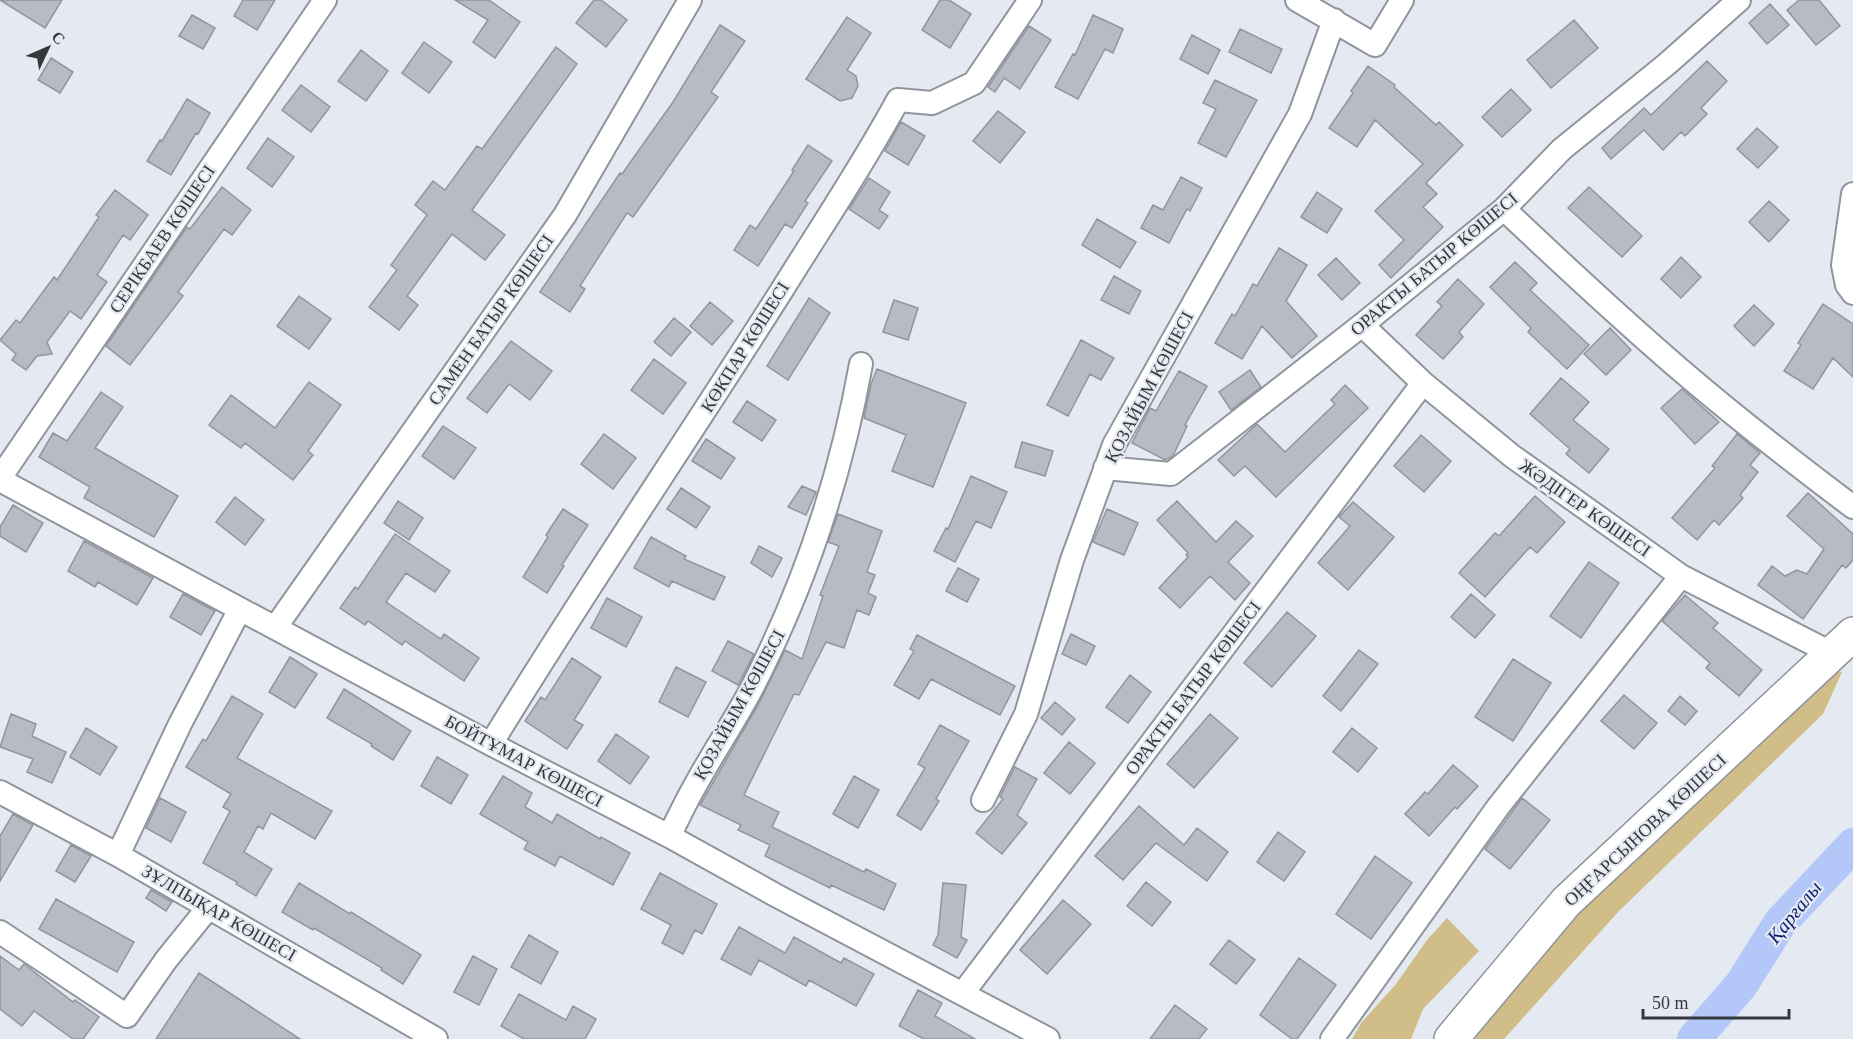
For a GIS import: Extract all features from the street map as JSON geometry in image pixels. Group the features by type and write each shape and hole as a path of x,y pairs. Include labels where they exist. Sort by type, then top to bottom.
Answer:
{"main road":[{"name":"ОҢҒАРСЫНОВА КӨШЕСІ","path":"1451,1039 1566,902 1843,644"}],"street":[{"name":"СЕРІКБАЕВ КӨШЕСІ","path":"0,479 325,0"},
{"name":"САМЕН БАТЫР КӨШЕСІ","path":"275,628 565,215 690,0"},
{"name":"КӨКПАР КӨШЕСІ","path":"491,744 544,657 877,140 898,100 932,103 974,83 1029,0"},
{"path":"1297,0 1375,45 1402,0"},
{"name":"ОРАКТЫ БАТЫР КӨШЕСІ","path":"1105,468 1171,474 1362,325 1504,209 1562,149 1667,64 1739,0"},
{"name":"ҚОЗАЙЫМ КӨШЕСІ","path":"982,801 1026,714 1072,560 1114,445 1300,114 1334,20"},
{"path":"1853,194 1842,265 1847,285 1853,293"},
{"path":"1504,209 1678,368 1853,507"},
{"name":"ЖӘДІГЕР КӨШЕСІ","path":"1362,325 1423,383 1512,456 1681,576 1843,644"},
{"name":"ҚОЗАЙЫМ КӨШЕСІ","path":"669,836 694,785 753,688 791,607 831,495 853,410 861,364"},
{"name":"ОРАКТЫ БАТЫР КӨШЕСІ","path":"963,993 1423,383"},
{"name":"БОЙТҰМАР КӨШЕСІ","path":"0,479 491,744 669,836 779,897 1048,1039"},
{"path":"1332,1039 1498,807 1681,576"},
{"path":"118,855 180,724 240,609"},
{"name":"ЗҰЛПЫҚАР КӨШЕСІ","path":"0,792 118,855 436,1039"},
{"path":"0,932 127,1016 166,960 208,908"}],"shaded area":[{"path":"1817,669 1842,672 1823,714 1619,911 1504,1039 1454,1039"},
{"path":"1447,918 1479,951 1423,1009 1411,1039 1352,1039 1361,1023 1396,984 1427,940"}],"building":[{"path":"0,0 62,0 45,28"},
{"path":"243,0 275,0 257,30 234,16"},
{"path":"455,0 489,0 520,22 495,58 473,42 488,20"},
{"path":"594,0 601,0 627,20 606,47 576,23"},
{"path":"940,0 949,0 971,14 950,48 922,30"},
{"path":"1799,0 1819,0 1840,26 1816,45 1787,10"},
{"path":"1770,4 1789,25 1767,44 1749,23"},
{"path":"192,15 215,28 203,49 179,36"},
{"path":"1093,15 1123,29 1113,53 1105,49 1078,99 1055,87 1073,54 1075,55"},
{"path":"847,17 871,33 847,70 856,76 858,86 852,98 840,101 806,79"},
{"path":"1574,20 1598,48 1551,88 1527,60"},
{"path":"720,25 745,41 711,92 718,97 633,217 627,213 580,286 585,289 570,312 540,292 620,173 622,174 673,102"},
{"path":"1029,26 1051,40 1020,89 1004,78 995,92 988,87"},
{"path":"1240,29 1282,49 1271,73 1229,52"},
{"path":"1192,35 1220,50 1208,74 1180,59"},
{"path":"424,42 452,62 429,93 402,73"},
{"path":"556,47 577,64 472,210 505,235 485,260 452,234 407,296 418,305 399,330 369,307 397,270 391,265 427,215 415,205 433,181 445,190 477,146 482,149"},
{"path":"361,50 388,71 366,101 338,81"},
{"path":"51,58 73,72 60,93 38,80"},
{"path":"1707,61 1727,81 1701,108 1707,114 1685,136 1681,132 1663,150 1644,130 1611,159 1602,148 1644,108 1651,115"},
{"path":"1368,66 1395,85 1394,87 1436,125 1439,122 1463,145 1426,183 1437,194 1423,207 1443,227 1391,278 1379,265 1404,240 1375,211 1423,164 1375,120 1357,147 1329,128"},
{"path":"1215,80 1257,100 1226,157 1198,143 1216,109 1203,103"},
{"path":"301,85 330,107 311,132 282,110"},
{"path":"1511,89 1531,110 1502,137 1482,117"},
{"path":"187,99 210,113 171,175 147,161"},
{"path":"998,111 1025,132 1000,163 973,141"},
{"path":"901,122 925,136 908,165 885,151"},
{"path":"1757,128 1778,147 1758,168 1737,149"},
{"path":"268,138 294,157 272,187 247,168"},
{"path":"808,145 832,161 805,201 808,203 792,228 785,224 758,266 734,250 750,225 756,229"},
{"path":"1181,177 1202,188 1190,211 1187,209 1169,243 1141,228 1153,205 1163,210"},
{"path":"869,178 890,192 879,210 888,216 879,229 849,209"},
{"path":"222,187 251,210 232,235 224,229 178,292 183,296 130,365 106,346 187,227 190,229"},
{"path":"1589,187 1642,236 1622,257 1568,208"},
{"path":"115,190 148,215 130,240 123,235 97,275 107,282 81,319 70,311 47,342 52,354 37,356 26,370 12,360 16,354 0,340 16,320 20,323 54,277 57,280 99,217 96,215"},
{"path":"1317,192 1342,209 1327,233 1301,217"},
{"path":"1769,201 1789,220 1769,242 1749,222"},
{"path":"1097,219 1136,242 1120,268 1082,245"},
{"path":"1279,248 1307,265 1286,301 1317,336 1292,358 1262,326 1242,359 1215,343 1232,314 1235,316 1253,284 1257,286"},
{"path":"1681,257 1701,277 1681,298 1661,279"},
{"path":"1336,258 1360,283 1342,300 1318,275"},
{"path":"1515,262 1537,283 1530,290 1589,345 1567,369 1528,332 1531,328 1490,287"},
{"path":"1114,276 1141,291 1129,314 1101,300"},
{"path":"1458,279 1484,304 1459,332 1463,337 1443,359 1416,335 1442,306 1437,302"},
{"path":"299,296 331,319 309,349 277,326"},
{"path":"809,298 830,313 788,380 767,366"},
{"path":"894,300 918,308 908,340 883,332"},
{"path":"710,302 733,321 712,345 690,326"},
{"path":"1823,304 1853,324 1853,377 1833,358 1813,389 1784,371 1801,345 1798,343"},
{"path":"1754,305 1774,324 1754,346 1734,326"},
{"path":"674,318 691,332 671,356 654,342"},
{"path":"1610,328 1631,350 1606,375 1584,354"},
{"path":"1081,340 1114,358 1101,380 1090,374 1068,416 1047,405"},
{"path":"511,341 552,371 530,400 509,384 487,413 467,398"},
{"path":"654,359 686,383 663,414 631,390"},
{"path":"877,369 966,403 933,487 892,471 906,435 864,418 871,384"},
{"path":"1250,370 1261,387 1231,410 1219,392"},
{"path":"1179,371 1207,386 1185,425 1187,426 1173,456 1165,460 1132,443 1150,408 1156,411"},
{"path":"1561,378 1589,402 1573,420 1609,449 1589,473 1566,454 1570,449 1530,414"},
{"path":"309,382 341,405 308,451 313,455 293,480 245,443 241,448 209,425 231,395 275,428"},
{"path":"1345,385 1368,408 1276,497 1245,466 1234,476 1218,460 1257,424 1285,452 1335,404 1331,400"},
{"path":"1682,389 1719,422 1695,444 1661,408"},
{"path":"101,392 123,407 95,448 178,496 154,537 84,498 90,487 39,457 53,433 67,441"},
{"path":"747,401 776,420 762,441 733,422"},
{"path":"443,426 476,448 454,479 422,456"},
{"path":"604,434 636,458 613,489 581,464"},
{"path":"1737,434 1760,453 1750,465 1758,472 1740,495 1743,498 1719,525 1714,520 1697,540 1672,518 1715,468 1712,466"},
{"path":"1421,435 1451,461 1424,492 1394,466"},
{"path":"706,439 735,458 721,479 692,461"},
{"path":"1022,442 1053,451 1045,476 1015,467"},
{"path":"971,476 1007,492 991,528 976,521 955,562 934,551 946,528 948,529"},
{"path":"802,486 816,492 806,515 788,507"},
{"path":"681,488 710,507 696,528 667,509"},
{"path":"1808,493 1853,534 1853,560 1846,568 1842,565 1803,619 1758,585 1772,566 1785,576 1797,570 1807,574 1824,549 1787,516"},
{"path":"1535,496 1565,522 1537,553 1530,547 1485,597 1459,573 1495,533 1499,536"},
{"path":"235,497 264,520 245,545 216,522"},
{"path":"398,501 423,518 409,540 384,523"},
{"path":"1177,501 1216,542 1236,521 1253,536 1228,562 1250,583 1235,600 1210,576 1180,608 1159,588 1188,557 1186,555 1188,553 1157,520"},
{"path":"1353,502 1394,537 1348,590 1318,563 1350,526 1339,517"},
{"path":"13,505 43,523 26,552 0,536 0,527"},
{"path":"563,509 588,525 547,593 523,577"},
{"path":"1107,509 1138,523 1124,555 1093,542"},
{"path":"838,514 882,531 867,572 875,575 868,593 876,597 869,615 857,610 844,648 826,642 799,695 794,694 744,795 779,812 772,827 864,872 866,869 896,884 884,910 831,885 830,888 765,856 770,845 738,830 741,825 700,805 758,705 785,650 802,659 823,596 820,595 839,546 828,542"},
{"path":"395,534 450,571 435,592 406,573 386,602 441,639 444,634 479,658 464,681 405,641 402,645 368,621 365,625 340,608 355,587 358,589"},
{"path":"651,537 686,556 684,559 725,577 714,600 672,581 669,587 634,568"},
{"path":"84,541 153,578 137,605 98,582 95,587 68,571"},
{"path":"759,546 782,558 772,577 751,563"},
{"path":"1589,562 1619,583 1581,638 1550,616"},
{"path":"958,568 979,579 967,602 946,591"},
{"path":"183,594 215,611 201,635 170,617"},
{"path":"1471,594 1495,615 1475,638 1451,617"},
{"path":"1685,595 1718,623 1713,628 1762,670 1739,696 1706,668 1710,663 1662,621"},
{"path":"607,598 642,617 626,647 591,628"},
{"path":"1287,612 1316,636 1272,687 1244,663"},
{"path":"1071,634 1095,646 1086,665 1062,654"},
{"path":"917,635 1015,686 1000,715 931,679 919,699 894,685 914,651 910,649"},
{"path":"728,641 754,654 738,685 712,671"},
{"path":"1359,650 1378,664 1341,711 1323,696"},
{"path":"290,657 317,674 295,708 269,692"},
{"path":"572,658 601,677 574,720 583,725 567,749 525,721 541,697 545,700"},
{"path":"1513,659 1551,683 1513,741 1475,717"},
{"path":"676,667 706,682 688,717 659,702"},
{"path":"1130,675 1151,692 1128,723 1106,707"},
{"path":"344,689 411,731 393,760 371,746 372,744 327,718"},
{"path":"1624,695 1657,723 1634,749 1601,721"},
{"path":"232,696 263,714 237,758 332,811 315,839 271,813 263,829 258,826 244,852 272,869 256,896 236,884 237,882 203,863 230,811 223,807 231,794 186,767 203,739 206,741"},
{"path":"1680,696 1697,711 1685,725 1668,711"},
{"path":"1055,702 1075,719 1062,735 1041,718"},
{"path":"11,714 36,724 32,736 66,752 52,783 27,772 33,759 0,747"},
{"path":"1210,714 1238,738 1194,788 1167,764"},
{"path":"940,725 969,741 936,799 939,801 921,830 897,815 925,768 918,764"},
{"path":"86,728 117,747 100,775 70,757"},
{"path":"1352,728 1377,748 1358,772 1333,752"},
{"path":"616,734 649,757 630,784 598,761"},
{"path":"1069,742 1095,763 1070,794 1044,773"},
{"path":"437,757 468,775 451,804 421,786"},
{"path":"1453,765 1478,786 1429,836 1405,814 1425,792 1428,794"},
{"path":"1015,767 1037,779 1017,815 1027,823 1002,854 976,833 1003,799 1000,797"},
{"path":"503,776 532,793 525,807 552,823 557,814 630,853 613,885 560,856 555,866 524,849 528,842 480,814"},
{"path":"854,776 879,790 858,828 833,814"},
{"path":"160,798 186,812 171,842 146,828"},
{"path":"1522,798 1550,820 1510,869 1485,849"},
{"path":"1139,806 1184,845 1197,828 1228,852 1207,881 1156,843 1123,880 1095,856"},
{"path":"13,814 33,825 0,881 0,836"},
{"path":"1278,832 1305,852 1284,881 1257,862"},
{"path":"71,845 91,856 75,882 56,871"},
{"path":"1375,856 1412,883 1371,939 1336,914"},
{"path":"660,873 717,904 702,934 695,930 683,954 662,943 671,925 641,909"},
{"path":"1146,882 1171,902 1152,926 1127,906"},
{"path":"299,883 421,955 403,984 381,970 382,968 282,912"},
{"path":"943,883 966,885 961,937 967,940 957,958 933,945 938,935"},
{"path":"151,890 172,902 166,911 146,898"},
{"path":"56,899 134,942 117,972 39,929"},
{"path":"1063,900 1091,924 1047,974 1020,950"},
{"path":"739,927 785,953 794,937 841,963 844,958 874,974 856,1006 809,980 806,986 759,960 751,975 721,959"},
{"path":"529,935 558,952 541,984 511,967"},
{"path":"1229,940 1255,960 1236,984 1210,964"},
{"path":"0,956 19,970 24,964 73,1002 75,1000 99,1017 83,1039 73,1039 34,1011 22,1026 0,1009"},
{"path":"473,956 497,969 479,1005 454,992"},
{"path":"1299,958 1336,985 1297,1039 1292,1039 1260,1015"},
{"path":"199,973 300,1039 156,1039"},
{"path":"918,990 942,1003 935,1016 975,1039 924,1039 899,1026"},
{"path":"519,994 566,1020 573,1006 596,1019 585,1039 524,1039 501,1026"},
{"path":"1175,1005 1207,1029 1199,1039 1150,1039"}],"waterway":[{"name":"Қарғалы","path":"1694,1039 1741,985 1780,923 1853,845"}]}
